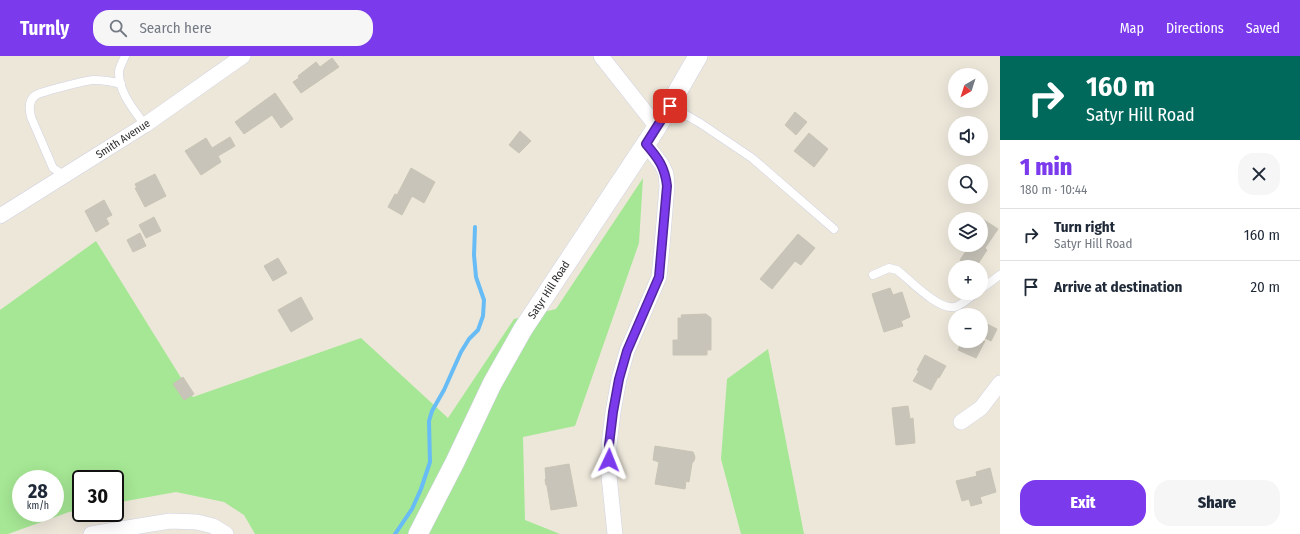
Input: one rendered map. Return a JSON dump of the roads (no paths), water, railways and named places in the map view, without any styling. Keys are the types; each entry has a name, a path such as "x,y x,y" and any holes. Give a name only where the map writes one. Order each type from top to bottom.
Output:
{"street":[{"name":"Smith Avenue","path":"0,216 145,125 243,56"},
{"path":"601,56 657,127"},
{"name":"Satyr Hill Road","path":"418,534 504,361 524,328 657,127 698,56"},
{"path":"614,534 609,476 609,445 613,412 619,379 627,351 659,277 667,186 666,174 662,165 646,144"},
{"path":"961,422 981,408 1000,383"},
{"path":"90,534 170,521 202,523 213,526 226,534"}],"lane":[{"path":"125,56 119,70 121,84 125,96 145,125"},
{"path":"65,176 53,168 31,118 29,110 30,103 36,95 91,80 109,80 121,84"},
{"path":"670,106 700,123 752,158 834,228"},
{"path":"873,275 889,268 897,270 938,303 947,308 956,307 966,300"},
{"path":"988,284 1000,276"}],"waterway":[{"path":"395,534 412,509 421,489 430,462 429,421 432,411 444,390 461,352 469,339 478,330 483,316 484,300 476,277 474,255 475,227"}]}
